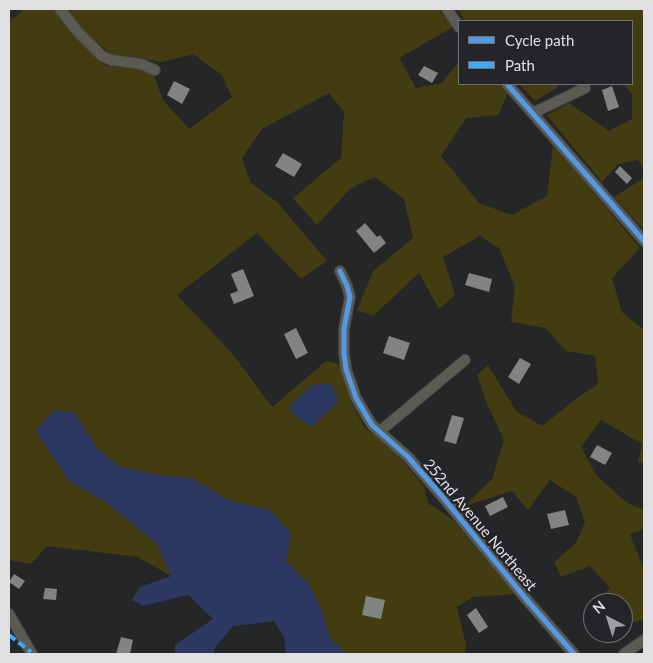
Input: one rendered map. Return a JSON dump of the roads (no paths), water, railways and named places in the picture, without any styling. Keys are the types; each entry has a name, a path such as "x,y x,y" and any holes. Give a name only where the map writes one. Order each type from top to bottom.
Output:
{"street":[{"path":"60,9 78,32 102,56 111,60 141,64 155,70"},
{"path":"447,9 458,25"},
{"path":"509,85 644,241"},
{"path":"533,113 585,88"},
{"name":"252nd Avenue Northeast","path":"340,271 350,297 344,329 346,369 356,398 372,426 414,464 574,654"},
{"path":"379,432 465,360"},
{"path":"9,614 32,654"},
{"path":"624,654 644,640"}],"water":[{"path":"330,383 338,397 338,402 311,427 293,414 289,406 312,385"},
{"path":"55,410 75,413 96,447 119,466 157,475 192,478 227,500 270,510 291,534 286,561 309,584 321,608 330,638 347,654 286,654 284,637 274,621 233,626 214,649 214,654 175,654 175,645 213,619 188,595 143,606 132,600 140,587 171,576 157,544 107,503 69,481 35,430"}]}
